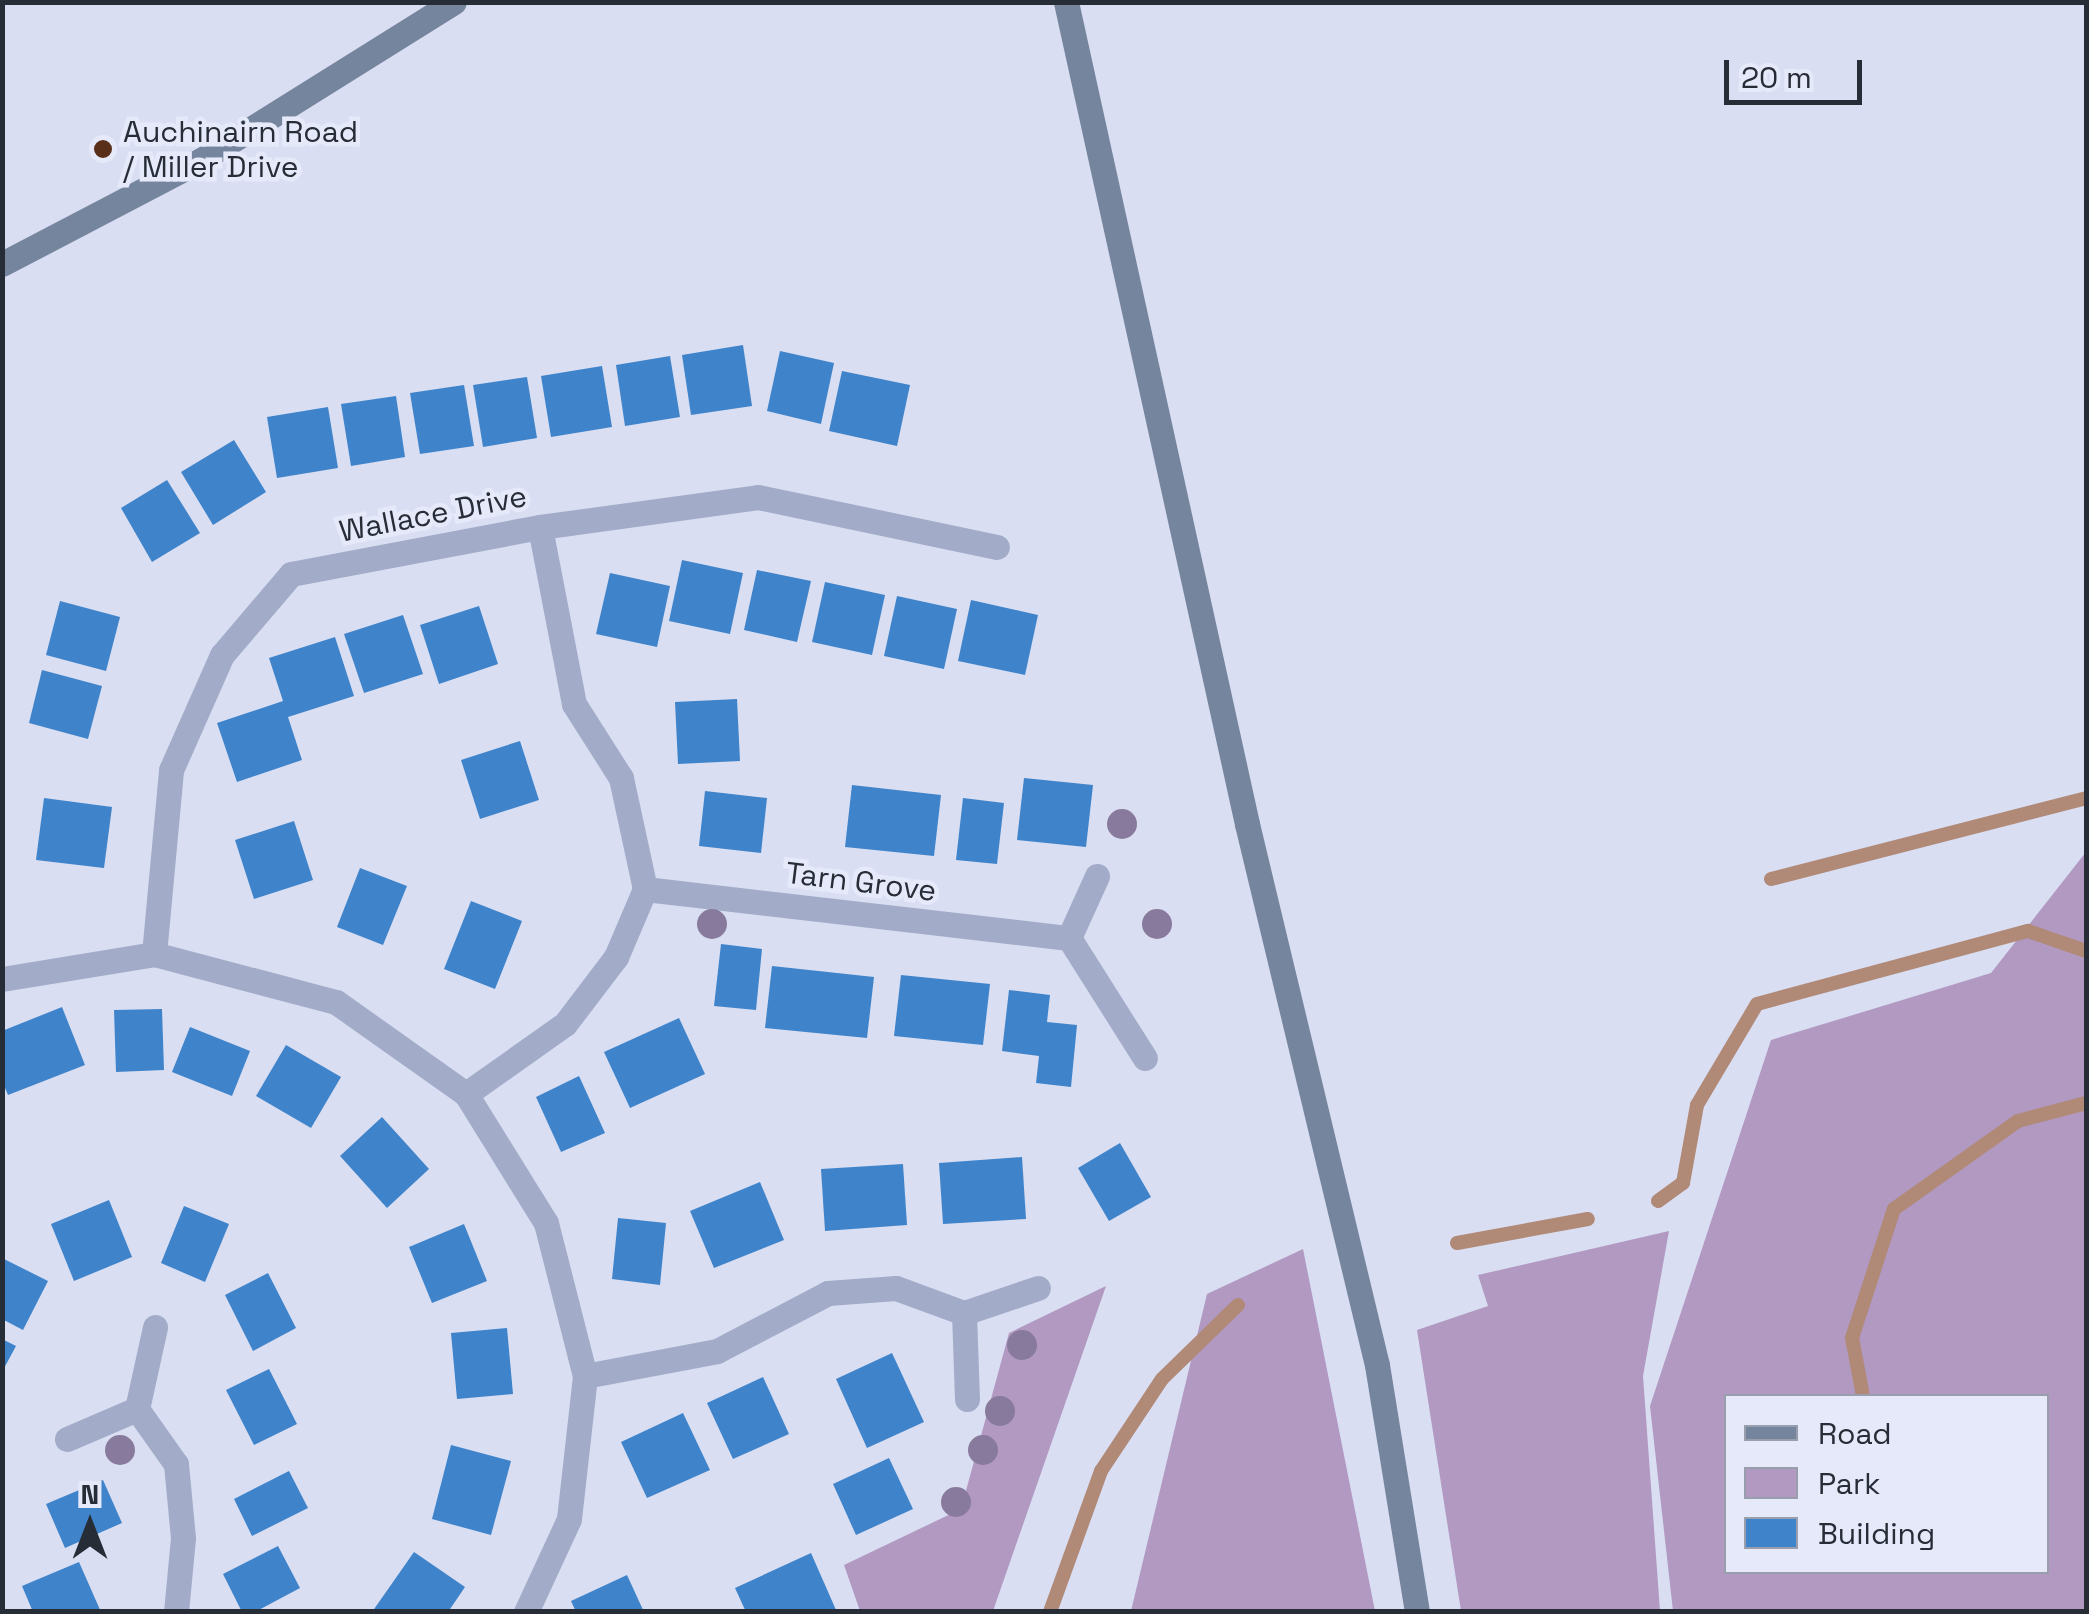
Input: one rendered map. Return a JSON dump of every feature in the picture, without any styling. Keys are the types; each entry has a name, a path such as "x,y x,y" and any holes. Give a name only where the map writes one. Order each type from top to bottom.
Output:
{"main road":[{"path":"2,264 201,160 454,2"},
{"path":"1066,2 1247,824 1378,1365 1417,1612"}],"street":[{"name":"Wallace Drive","path":"154,954 171,770 222,654 291,574 540,527 758,497 997,547"},
{"path":"466,1094 565,1024 616,958 645,889 621,778 574,704 540,527"},
{"path":"1097,876 1069,938 1144,1058"},
{"name":"Tarn Grove","path":"645,889 1069,938"},
{"path":"2,979 154,954 336,1002 466,1094 546,1223 585,1376 569,1519 526,1612"},
{"path":"585,1376 718,1351 828,1293 896,1288 964,1313 1038,1288"},
{"path":"964,1313 967,1400"},
{"path":"155,1327 137,1410 176,1464 183,1538 176,1612"},
{"path":"67,1439 137,1410"}],"green space":[{"path":"2086,852 2086,1611 1673,1611 1650,1406 1771,1040 1991,973"},
{"path":"1669,1231 1643,1376 1660,1611 1461,1611 1417,1330 1488,1306 1478,1275"},
{"path":"1303,1249 1375,1611 1131,1611 1207,1294"},
{"path":"1106,1286 993,1611 860,1611 844,1565 961,1509 1009,1333"}],"building":[{"path":"743,345 752,406 691,415 682,355"},
{"path":"780,351 834,363 821,424 767,411"},
{"path":"670,356 680,417 625,426 616,365"},
{"path":"602,366 612,427 551,437 541,376"},
{"path":"842,371 910,385 897,446 829,431"},
{"path":"527,377 537,438 483,447 473,385"},
{"path":"464,385 474,446 420,454 410,393"},
{"path":"396,396 405,457 351,466 341,404"},
{"path":"328,407 338,468 277,478 267,417"},
{"path":"234,440 266,492 213,525 181,472"},
{"path":"167,480 200,533 152,562 121,508"},
{"path":"682,560 743,573 730,634 669,621"},
{"path":"757,570 811,581 797,642 744,630"},
{"path":"610,573 670,586 657,647 596,634"},
{"path":"825,582 885,595 872,655 812,642"},
{"path":"897,596 957,609 944,669 884,656"},
{"path":"971,600 1038,615 1025,675 958,661"},
{"path":"60,601 120,617 106,671 46,655"},
{"path":"479,606 498,664 439,684 420,625"},
{"path":"403,615 423,674 364,693 344,634"},
{"path":"335,637 354,696 288,717 302,760 237,782 217,723 283,701 269,658"},
{"path":"42,670 102,686 88,739 29,723"},
{"path":"737,699 740,761 678,764 675,702"},
{"path":"520,741 539,800 480,819 461,760"},
{"path":"1024,778 1093,785 1086,847 1017,840"},
{"path":"852,785 941,795 934,856 845,847"},
{"path":"705,791 767,798 761,853 699,846"},
{"path":"44,798 112,807 104,868 36,860"},
{"path":"963,798 1004,803 997,864 956,860"},
{"path":"294,821 313,880 254,899 235,840"},
{"path":"360,868 407,886 383,945 337,927"},
{"path":"471,901 522,921 495,989 444,969"},
{"path":"721,944 762,949 756,1010 714,1006"},
{"path":"772,966 874,977 867,1038 765,1028"},
{"path":"901,975 990,984 983,1045 894,1036"},
{"path":"1009,990 1050,995 1047,1022 1077,1025 1071,1087 1036,1083 1039,1056 1002,1051"},
{"path":"62,1007 85,1065 8,1095 2,1081 2,1031"},
{"path":"162,1009 164,1070 116,1072 114,1010"},
{"path":"679,1018 705,1074 630,1108 604,1052"},
{"path":"190,1027 250,1051 232,1096 172,1072"},
{"path":"286,1045 341,1077 311,1128 256,1096"},
{"path":"579,1076 605,1133 561,1152 536,1097"},
{"path":"382,1117 429,1169 387,1208 340,1156"},
{"path":"1120,1143 1151,1197 1109,1221 1078,1168"},
{"path":"1022,1157 1026,1219 943,1224 939,1163"},
{"path":"903,1164 907,1225 825,1231 821,1169"},
{"path":"760,1182 784,1240 714,1268 690,1211"},
{"path":"109,1200 132,1257 74,1281 51,1224"},
{"path":"184,1206 229,1224 205,1282 161,1263"},
{"path":"618,1218 666,1223 660,1285 612,1279"},
{"path":"464,1224 487,1281 432,1303 409,1247"},
{"path":"2,1258 48,1281 23,1330 2,1319"},
{"path":"268,1273 296,1328 253,1351 225,1295"},
{"path":"507,1328 513,1394 457,1399 451,1333"},
{"path":"2,1339 16,1346 2,1372"},
{"path":"892,1353 924,1422 867,1448 836,1379"},
{"path":"269,1369 297,1424 254,1445 226,1390"},
{"path":"763,1377 789,1434 733,1459 707,1403"},
{"path":"683,1413 710,1470 647,1498 621,1442"},
{"path":"451,1445 511,1461 491,1535 432,1519"},
{"path":"889,1458 913,1509 856,1535 833,1484"},
{"path":"289,1471 308,1508 252,1536 234,1499"},
{"path":"103,1480 122,1523 65,1548 46,1504"},
{"path":"278,1546 300,1588 255,1612 242,1612 223,1574"},
{"path":"414,1552 465,1587 448,1612 372,1612"},
{"path":"811,1553 836,1610 746,1612 735,1588"},
{"path":"79,1562 101,1612 33,1612 22,1586"},
{"path":"627,1575 644,1612 576,1612 571,1601"}],"waterway":[{"path":"1771,879 2086,798"},
{"path":"1658,1201 1683,1183 1697,1105 1757,1004 2028,931 2086,951"},
{"path":"1863,1394 1852,1338 1894,1209 2018,1121 2086,1103"},
{"path":"1457,1243 1588,1219"},
{"path":"1050,1612 1101,1471 1162,1379 1238,1305"}],"place":[{"name":"Auchinairn Road / Miller Drive","path":"103,149"}]}
